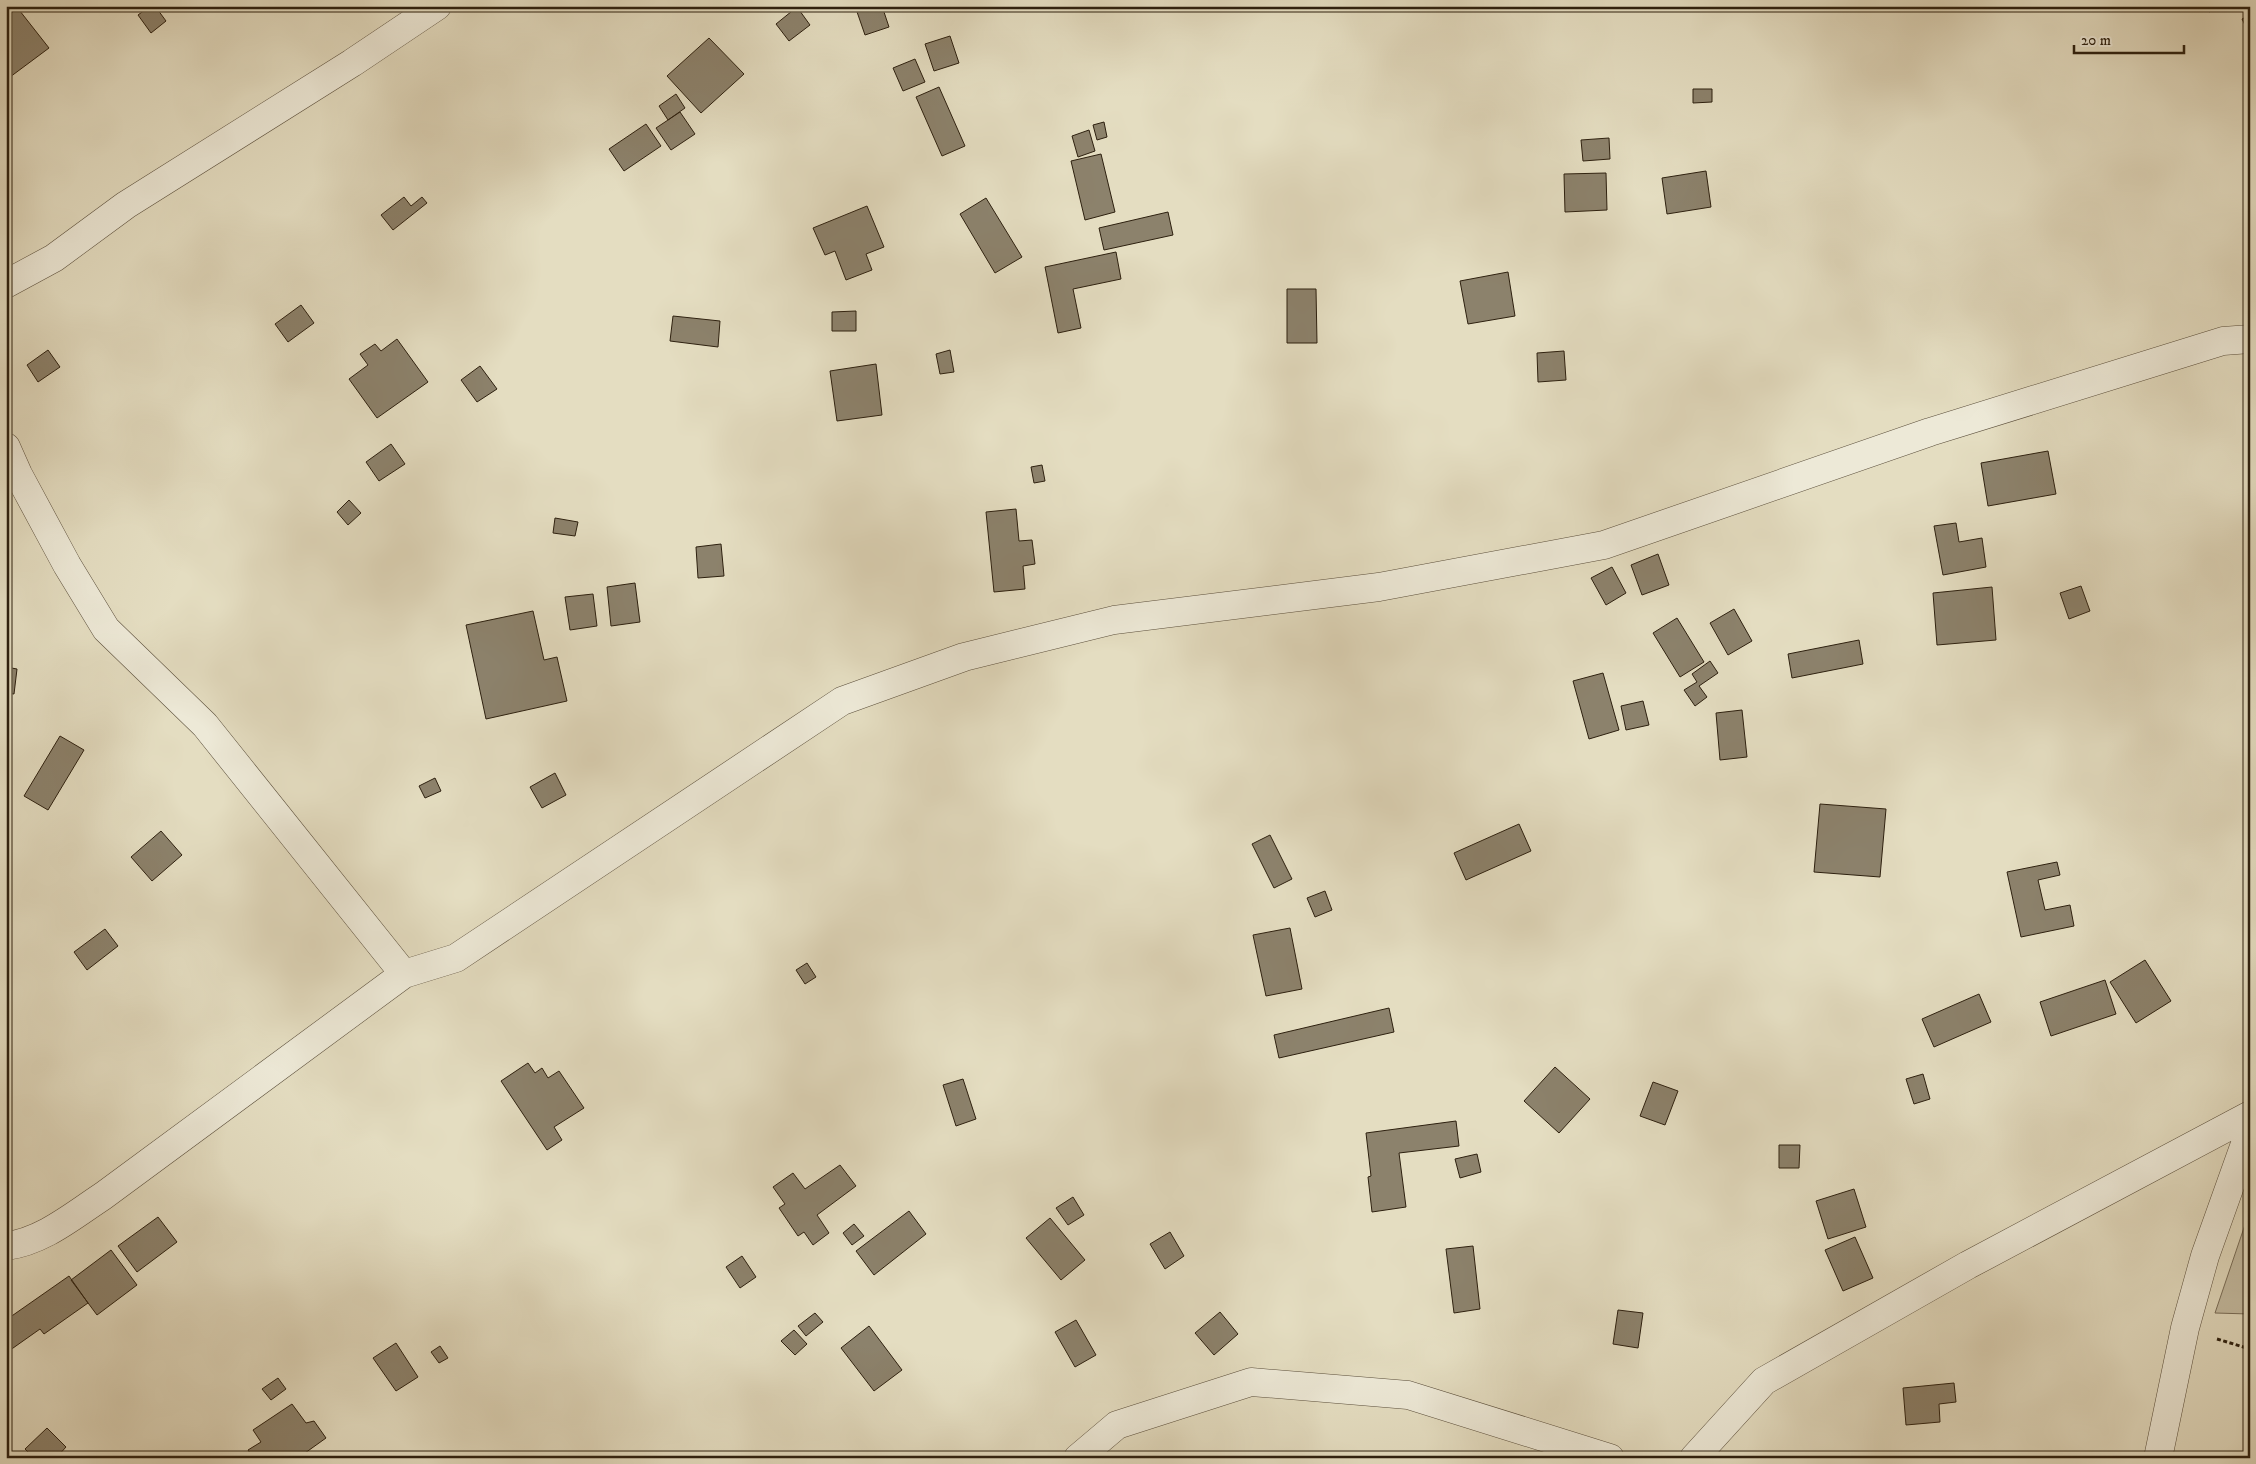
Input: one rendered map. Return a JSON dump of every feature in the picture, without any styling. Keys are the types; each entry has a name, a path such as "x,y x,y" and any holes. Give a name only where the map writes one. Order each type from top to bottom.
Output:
{"street":[{"path":"6,284 54,258 126,205 352,63 437,6"},
{"path":"6,1246 16,1245 55,1228 103,1196 404,974 456,958 842,701 964,657 1114,620 1379,587 1604,545 1930,432 2223,341 2250,340"},
{"path":"6,447 18,474 67,565 106,628 205,725 404,974"},
{"path":"1694,1458 1764,1381 1968,1265 2250,1115"},
{"path":"2158,1458 2190,1310 2206,1256 2250,1130"},
{"path":"1078,1458 1117,1425 1252,1382 1408,1395 1610,1458"}],"shaded area":[{"path":"2250,1210 2250,1314 2215,1313"}],"building":[{"path":"6,6 16,6 49,48 6,80"},
{"path":"150,6 155,6 166,21 151,33 138,15"},
{"path":"855,6 882,6 889,27 865,35"},
{"path":"2207,6 2222,6 2209,12"},
{"path":"797,7 810,25 789,41 776,24"},
{"path":"2250,15 2250,35 2242,19"},
{"path":"950,36 959,63 934,71 925,44"},
{"path":"709,38 744,74 701,113 667,76"},
{"path":"915,59 925,82 903,91 893,68"},
{"path":"939,87 965,146 942,156 916,97"},
{"path":"1693,89 1712,89 1712,102 1693,103"},
{"path":"676,94 685,108 668,120 659,106"},
{"path":"680,112 695,134 671,150 656,128"},
{"path":"1104,122 1107,137 1097,140 1093,125"},
{"path":"646,124 661,146 624,171 609,149"},
{"path":"1089,130 1095,151 1078,157 1072,136"},
{"path":"1609,138 1610,159 1583,161 1581,140"},
{"path":"1101,154 1115,212 1085,220 1071,161"},
{"path":"1706,171 1711,207 1667,214 1662,178"},
{"path":"1606,173 1607,210 1565,212 1564,174"},
{"path":"404,197 411,206 422,197 427,203 393,230 381,215"},
{"path":"986,198 1022,257 995,273 960,214"},
{"path":"867,206 884,247 866,254 872,270 846,280 835,251 825,255 813,228"},
{"path":"1168,212 1173,235 1104,250 1099,228"},
{"path":"1116,252 1121,279 1073,289 1081,328 1058,333 1045,267"},
{"path":"1508,272 1515,316 1468,324 1460,281"},
{"path":"1287,289 1316,289 1317,343 1287,343"},
{"path":"301,305 314,323 288,342 275,324"},
{"path":"856,311 856,331 832,331 832,312"},
{"path":"673,316 720,321 718,347 670,341"},
{"path":"397,339 428,382 377,418 349,379 368,365 360,354 375,344 381,351"},
{"path":"48,350 60,367 38,382 27,365"},
{"path":"950,350 954,372 940,374 936,354"},
{"path":"1564,351 1566,380 1538,382 1537,353"},
{"path":"876,364 882,415 837,421 830,371"},
{"path":"480,366 497,389 477,402 461,380"},
{"path":"391,444 405,464 379,481 366,462"},
{"path":"2048,451 2056,494 1988,506 1981,463"},
{"path":"1042,465 1045,481 1034,483 1031,467"},
{"path":"349,500 361,513 348,525 337,512"},
{"path":"1016,509 1019,541 1032,540 1035,564 1023,566 1025,589 994,592 986,512"},
{"path":"555,518 578,522 575,536 553,533"},
{"path":"1956,523 1959,542 1982,538 1986,567 1943,575 1934,526"},
{"path":"721,544 724,576 698,578 696,547"},
{"path":"1658,554 1669,585 1642,595 1631,565"},
{"path":"1612,567 1626,593 1606,605 1591,578"},
{"path":"635,583 640,622 611,626 607,587"},
{"path":"2081,586 2090,611 2069,619 2060,593"},
{"path":"1992,587 1996,640 1937,645 1933,593"},
{"path":"593,594 597,626 570,630 565,597"},
{"path":"1734,609 1752,641 1728,655 1710,623"},
{"path":"533,611 544,660 557,657 567,701 486,719 466,625"},
{"path":"1677,618 1704,662 1680,677 1653,633"},
{"path":"1859,640 1863,664 1792,678 1788,654"},
{"path":"1710,661 1718,673 1699,686 1707,697 1695,706 1684,690 1697,682 1692,674"},
{"path":"6,667 17,669 14,694 6,693"},
{"path":"1603,673 1619,730 1589,739 1573,681"},
{"path":"1643,701 1649,725 1626,730 1621,706"},
{"path":"1742,710 1747,757 1720,760 1716,713"},
{"path":"60,736 84,750 48,810 24,796"},
{"path":"555,773 566,795 542,808 530,787"},
{"path":"435,778 441,791 425,798 419,786"},
{"path":"1820,804 1886,809 1880,877 1814,872"},
{"path":"1519,824 1531,851 1466,880 1454,853"},
{"path":"161,831 182,855 152,881 131,857"},
{"path":"1270,835 1292,879 1274,888 1252,844"},
{"path":"2057,862 2060,875 2038,880 2045,910 2070,905 2074,926 2021,937 2007,872"},
{"path":"1325,891 1332,910 1315,917 1307,898"},
{"path":"1290,928 1302,989 1266,996 1253,935"},
{"path":"105,929 118,946 87,970 74,952"},
{"path":"2145,960 2171,1001 2136,1023 2110,982"},
{"path":"807,963 816,977 805,984 796,970"},
{"path":"2105,980 2116,1014 2051,1036 2040,1002"},
{"path":"1979,994 1991,1022 1934,1047 1922,1019"},
{"path":"1389,1008 1394,1032 1279,1058 1274,1035"},
{"path":"528,1063 535,1073 542,1068 548,1078 559,1071 584,1108 554,1127 562,1140 547,1150 501,1081"},
{"path":"1555,1067 1590,1099 1559,1133 1524,1101"},
{"path":"1923,1074 1930,1099 1914,1104 1906,1079"},
{"path":"963,1079 976,1119 956,1126 943,1085"},
{"path":"1653,1082 1678,1091 1665,1125 1640,1116"},
{"path":"1456,1121 1459,1146 1399,1153 1406,1207 1372,1212 1368,1177 1371,1176 1366,1133"},
{"path":"1779,1145 1800,1145 1799,1168 1779,1168"},
{"path":"1477,1154 1481,1172 1460,1178 1455,1159"},
{"path":"840,1165 856,1186 817,1215 829,1233 813,1245 804,1232 798,1236 779,1208 785,1204 773,1187 793,1173 805,1189"},
{"path":"1854,1189 1866,1227 1828,1239 1816,1201"},
{"path":"1073,1197 1084,1215 1068,1225 1056,1208"},
{"path":"909,1211 926,1234 874,1275 856,1251"},
{"path":"158,1217 177,1242 137,1272 118,1246"},
{"path":"1050,1218 1085,1260 1061,1280 1026,1238"},
{"path":"854,1224 864,1236 852,1245 843,1233"},
{"path":"1170,1232 1184,1256 1165,1269 1150,1244"},
{"path":"1855,1237 1873,1278 1843,1291 1825,1250"},
{"path":"1473,1246 1480,1309 1454,1313 1446,1249"},
{"path":"111,1250 137,1285 97,1315 71,1280"},
{"path":"742,1256 756,1277 740,1288 726,1267"},
{"path":"69,1276 88,1303 44,1334 40,1329 6,1353 6,1320"},
{"path":"1618,1310 1643,1313 1638,1348 1613,1344"},
{"path":"1220,1312 1238,1334 1214,1355 1195,1333"},
{"path":"815,1313 823,1322 806,1336 798,1326"},
{"path":"1076,1320 1096,1355 1075,1367 1055,1332"},
{"path":"869,1326 902,1370 874,1391 841,1348"},
{"path":"794,1330 807,1344 795,1355 781,1341"},
{"path":"396,1343 418,1377 396,1391 373,1358"},
{"path":"440,1346 448,1358 439,1363 431,1352"},
{"path":"278,1378 286,1389 271,1400 262,1389"},
{"path":"1954,1383 1956,1402 1939,1404 1940,1422 1906,1425 1903,1388"},
{"path":"292,1404 306,1423 314,1421 326,1438 298,1458 253,1458 248,1450 261,1442 253,1430"},
{"path":"47,1428 66,1447 56,1458 34,1458 25,1449"}]}
